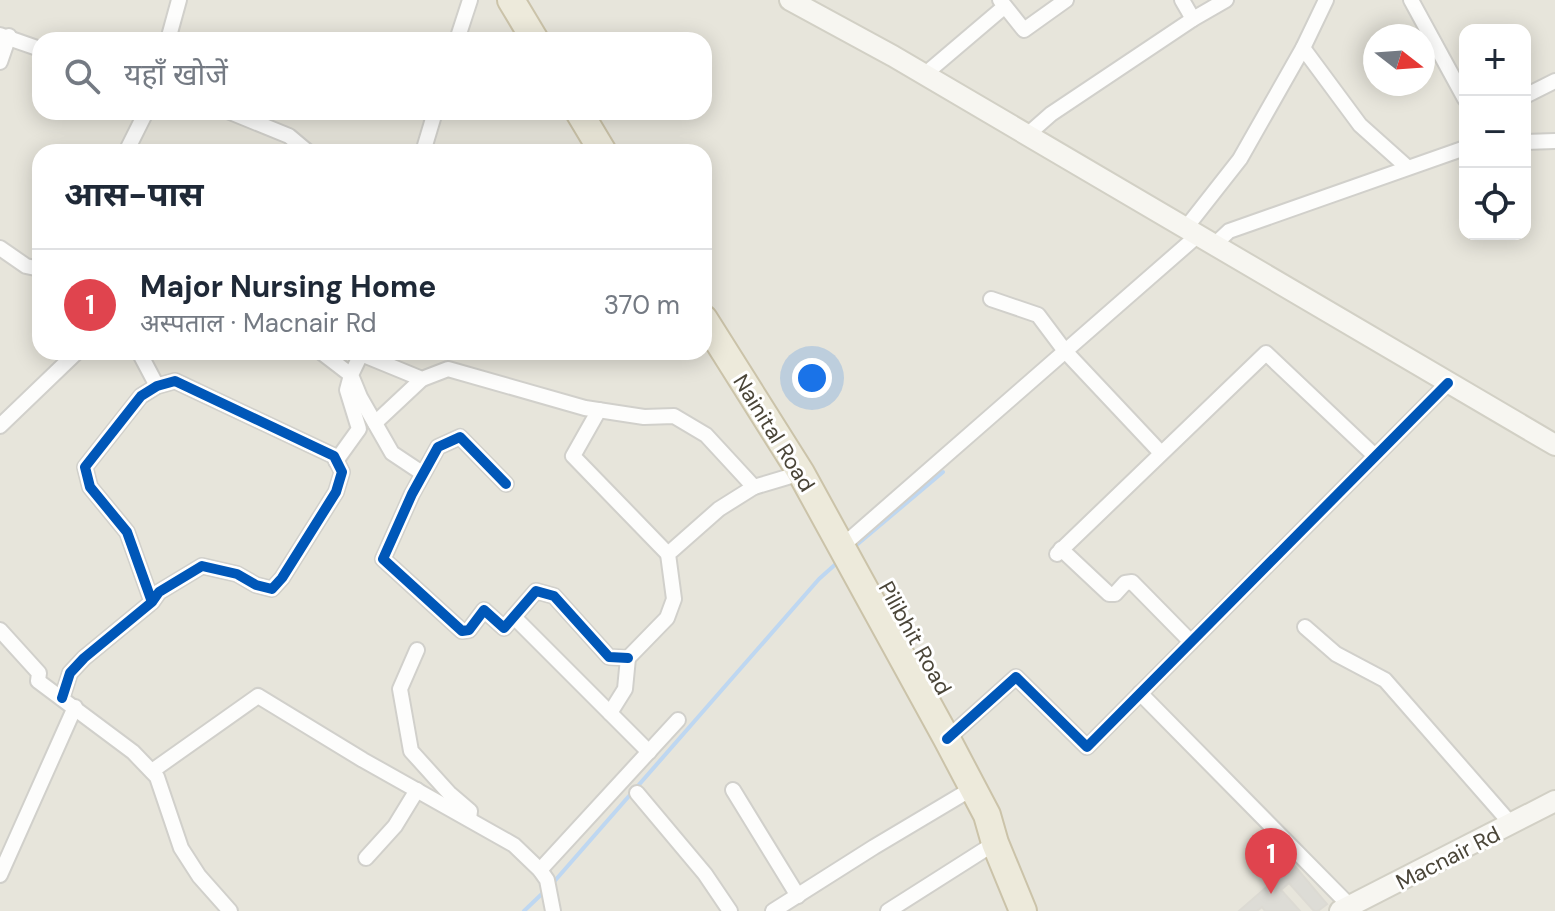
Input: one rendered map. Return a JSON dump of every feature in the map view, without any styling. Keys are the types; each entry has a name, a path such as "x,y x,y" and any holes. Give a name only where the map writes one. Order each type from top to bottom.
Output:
{"highway":[{"path":"511,0 530,32"},
{"path":"584,120 598,144"},
{"name":"Nainital Road","path":"712,332 801,473 844,552"},
{"name":"Pilibhit Road","path":"844,552 987,815 1023,911"}],"main road":[{"path":"790,0 924,75 1555,445"},
{"name":"Macnair Rd","path":"1345,909 1555,801"}],"street":[{"path":"170,32 179,0"},
{"path":"460,32 470,0"},
{"path":"924,75 1002,4 1024,30 1066,0"},
{"path":"1182,0 1193,19"},
{"path":"1026,136 1051,114 1226,0"},
{"path":"1411,0 1463,96"},
{"path":"844,552 1065,351 1198,237 1303,48 1321,3"},
{"path":"0,62 5,36 32,46"},
{"path":"1303,48 1360,125 1407,167"},
{"path":"1531,93 1555,81"},
{"path":"130,144 142,120"},
{"path":"250,120 289,136 298,144"},
{"path":"425,144 433,120"},
{"path":"1531,142 1555,141"},
{"path":"1198,237 1229,231 1459,150"},
{"path":"0,248 32,267"},
{"path":"991,299 1038,315 1065,351 1161,453"},
{"path":"1191,642 1132,582 1125,583 1115,594 1109,594 1059,551 1266,353 1375,456"},
{"path":"0,426 69,360"},
{"path":"143,360 157,386"},
{"path":"331,360 351,375 392,453 422,473"},
{"path":"336,461 359,429 347,390 358,360"},
{"path":"378,360 422,379"},
{"path":"375,423 422,379 448,369 599,410 644,417 674,416 706,435 754,487"},
{"path":"62,698 70,673 84,658 152,602 159,592 202,566 237,574 256,585 272,589 336,492 342,472 334,456 175,381 157,386 141,396 85,467 90,487 127,532 152,602"},
{"path":"947,739 1016,677 1087,747 1448,383"},
{"path":"599,410 573,456 668,554 674,599 667,618 628,658 625,689 610,713"},
{"path":"506,484 460,437 438,447 422,473 383,559 462,631 469,630 484,610 504,628 536,591 554,596 609,657 628,658"},
{"path":"668,554 719,509 754,487 801,473"},
{"path":"515,618 649,752"},
{"path":"1305,627 1336,654 1385,680 1512,825"},
{"path":"0,630 39,673 38,681 133,752 157,777 181,848 199,876 230,911"},
{"path":"417,650 400,689 411,751 470,811 469,819"},
{"path":"1140,693 1345,909"},
{"path":"152,771 258,696 363,760 514,845 544,875 552,903"},
{"path":"0,875 75,707"},
{"path":"544,875 678,720"},
{"path":"773,911 973,788"},
{"path":"366,858 395,826 417,790"},
{"path":"733,790 798,896"},
{"path":"637,793 705,874 730,911"},
{"path":"888,911 995,843"}],"shaded area":[{"path":"0,0 1555,0 1555,911 0,911"}],"building":[{"path":"1293,864 1327,904 1314,911 1289,883 1281,890 1300,911 1265,911 1262,907 1257,911 1239,911"}],"waterway":[{"path":"853,548 943,472"},
{"path":"552,884 819,579 838,562"},
{"path":"524,911 546,890"}],"cycle path":[{"path":"62,698 70,673 84,658 152,602 127,532 90,487 85,467 141,396 157,386 175,381 334,456 342,472 336,492 272,589 256,585 237,574 202,566 159,592 152,602"},
{"path":"947,739 1016,677 1087,747 1448,383"},
{"path":"506,484 460,437 438,447 412,494 383,559 462,631 469,630 484,610 504,628 536,591 554,596 609,657 628,658"}],"place":[{"name":"Major Nursing Home","path":"1271,894"}]}
